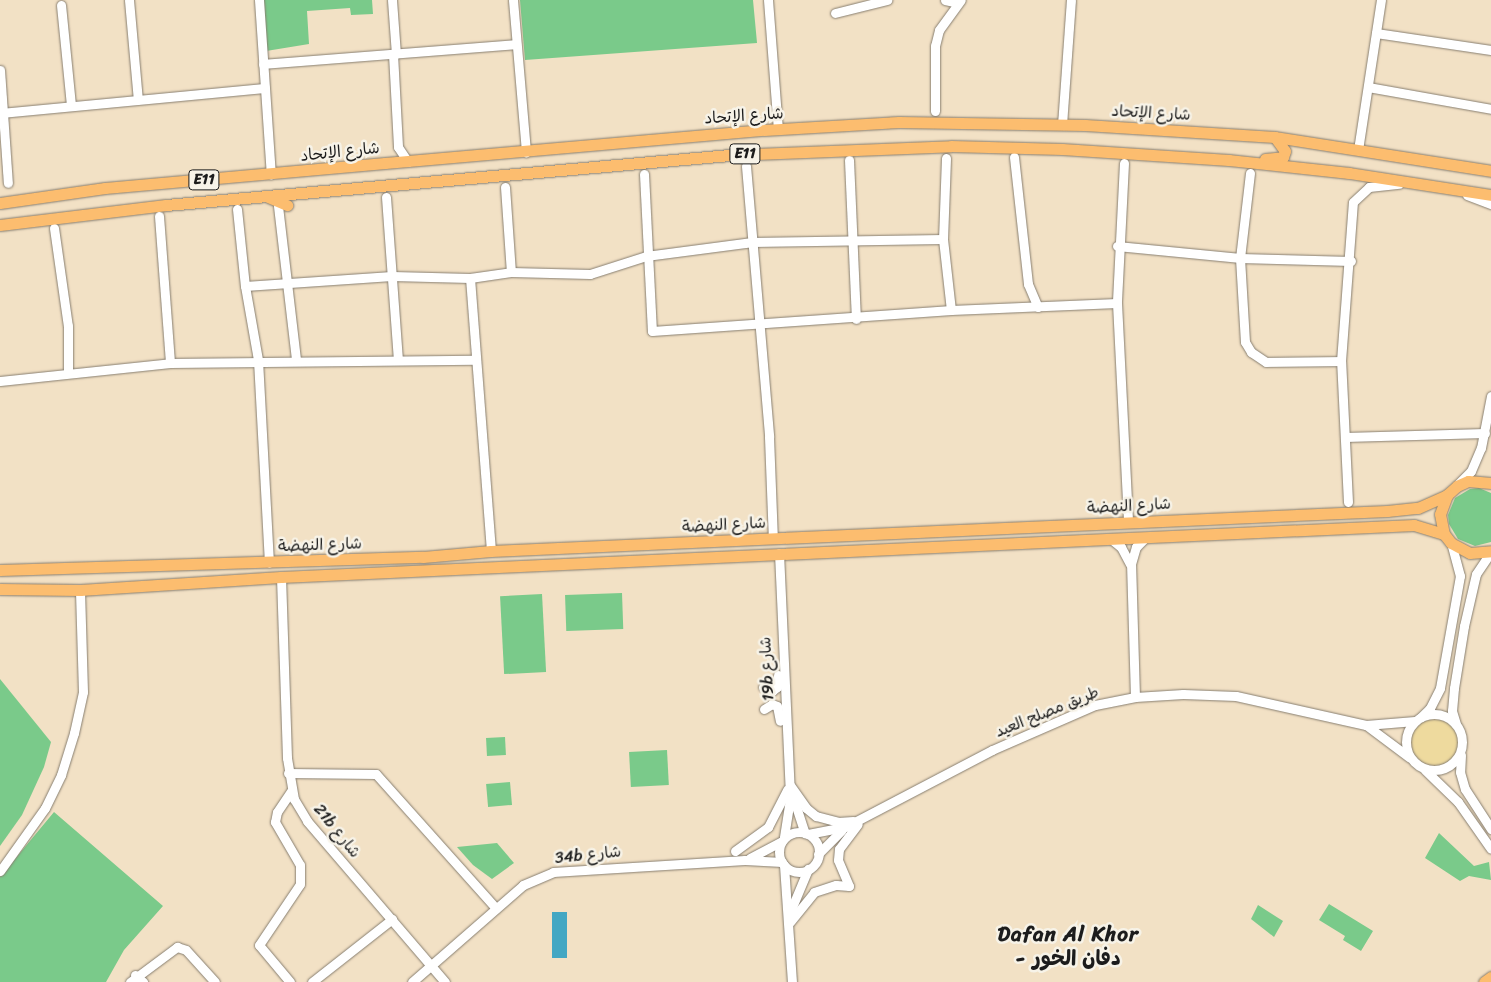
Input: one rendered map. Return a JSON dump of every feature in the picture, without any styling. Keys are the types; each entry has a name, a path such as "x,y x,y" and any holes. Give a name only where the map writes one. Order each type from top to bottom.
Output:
{"main road":[{"name":"شارع الإتحاد","path":"0,202 105,188 778,130 899,122 1062,125 1275,137 1491,171"},
{"path":"1229,160 1283,157 1284,146 1275,137"},
{"name":"E11","path":"0,226 100,211 828,148 951,146 1062,148 1229,160 1415,183 1491,195"},
{"path":"220,200 214,196 212,190 226,179"},
{"path":"267,196 283,205"},
{"path":"1447,538 1440,514 1447,495 1457,486 1468,481 1491,483"},
{"name":"شارع النهضة","path":"0,570 423,557 491,551 1408,510 1447,495"},
{"name":"شارع النهضة","path":"0,589 80,590 281,577 1414,525 1447,538 1470,553 1491,551"},
{"path":"943,547 961,538 961,529"},
{"path":"387,572 384,565 386,561 423,557"},
{"path":"1484,982 1491,977"}],"street":[{"path":"129,0 138,100"},
{"path":"258,0 271,174"},
{"path":"392,0 398,147 408,162"},
{"path":"513,0 526,152"},
{"path":"768,0 778,130"},
{"path":"835,13 887,0"},
{"path":"936,111 935,46 940,30 959,1 945,0"},
{"path":"1062,125 1071,0"},
{"path":"1358,150 1381,0"},
{"path":"61,5 72,105"},
{"path":"1376,33 1491,50"},
{"path":"263,64 516,44"},
{"path":"0,70 1,113 8,183"},
{"path":"1368,87 1491,110"},
{"path":"1,113 265,88"},
{"path":"1014,157 1028,284 1038,307"},
{"path":"946,158 943,239 951,310"},
{"path":"849,160 850,239 856,318"},
{"path":"1124,163 1117,246 1117,303 1128,523"},
{"path":"746,166 760,326 773,539"},
{"path":"1250,173 1240,258 1243,330 1251,352 1272,363 1342,360"},
{"path":"644,174 646,256 652,331 760,326 951,310 1117,303"},
{"path":"1348,502 1342,360 1354,202 1369,187 1415,183"},
{"path":"505,187 510,272"},
{"path":"1450,188 1491,204"},
{"path":"386,197 398,360"},
{"path":"283,205 285,283 296,360"},
{"path":"237,209 245,286 258,360 269,563"},
{"path":"159,216 170,363"},
{"path":"54,228 68,326 68,372"},
{"path":"245,286 392,276 470,278 510,272 590,274 646,256 752,242 943,239"},
{"path":"1117,246 1240,258 1351,261"},
{"path":"470,278 491,551"},
{"path":"0,381 68,372 170,363 258,360 475,360"},
{"path":"1457,486 1476,463 1485,433 1491,396"},
{"path":"1345,437 1485,433"},
{"path":"1135,697 1131,564 1136,547 1145,538"},
{"path":"1447,538 1460,566 1440,688 1430,708 1418,719 1405,743 1410,758 1458,802 1491,849"},
{"path":"1111,539 1121,548 1131,564"},
{"path":"1491,551 1476,574 1464,626 1452,711 1463,741 1460,766 1463,783 1491,829"},
{"name":"19b شارع","path":"779,554 779,596 790,813 783,839"},
{"name":"21b شارع","path":"281,577 288,772 292,790 307,821 445,982"},
{"path":"0,871 44,808 61,775 74,733 83,692 80,590"},
{"path":"763,687 772,691 777,687 774,605 779,596"},
{"name":"طريق مصلح العيد","path":"806,834 845,828 1003,745 1096,705 1135,697 1183,694 1236,696 1366,725 1418,719"},
{"path":"764,709 772,704 779,711 782,749 787,762"},
{"path":"1418,719 1443,716 1456,724"},
{"name":"طريق مصلح العيد","path":"1366,725 1410,758"},
{"path":"1425,770 1443,770 1458,759 1462,751"},
{"path":"288,772 376,774 496,908"},
{"path":"789,783 806,808 816,816 838,822 864,819"},
{"path":"735,851 768,827 781,806 789,783"},
{"name":"19b شارع","path":"789,783 806,834"},
{"path":"290,982 258,945 300,884 300,865 275,822 277,812 292,790"},
{"path":"790,923 805,900 814,892 836,885 849,886 838,860 839,849 845,837 864,819"},
{"name":"طريق مصلح العيد","path":"818,854 845,828"},
{"path":"790,912 808,869 815,863 818,854 816,842 806,834 793,832 783,839 779,849 790,912 792,982"},
{"name":"34b شارع","path":"745,860 783,839"},
{"name":"34b شارع","path":"412,982 523,885 553,872 745,860 783,864"},
{"path":"783,864 792,870 808,869"},
{"path":"312,982 392,920"},
{"path":"132,979 177,947 186,950 215,982"},
{"path":"132,979 143,982"}],"green space":[{"path":"259,0 372,0 373,14 351,15 350,8 307,11 309,44 260,52"},
{"path":"520,0 753,0 757,43 525,60"},
{"path":"1479,488 1491,493 1491,542 1475,546 1458,539 1449,524 1448,515 1455,498 1470,489"},
{"path":"622,593 623,629 566,631 565,595"},
{"path":"542,594 546,672 504,674 500,596"},
{"path":"0,679 51,742 44,767 22,815 0,846"},
{"path":"505,737 506,755 487,756 486,738"},
{"path":"667,750 669,785 631,787 629,752"},
{"path":"510,782 512,805 488,807 486,784"},
{"path":"54,812 163,906 124,950 106,982 0,982 0,877"},
{"path":"1439,833 1474,866 1489,862 1491,880 1469,876 1460,881 1425,858"},
{"path":"497,843 514,863 492,879 473,865 457,847"},
{"path":"1329,904 1373,931 1361,951 1343,940 1345,936 1319,920"},
{"path":"1258,905 1283,921 1274,937 1251,919"}],"sand":[{"path":"1434,719 1443,721 1451,726 1456,734 1458,743 1456,752 1451,760 1443,765 1434,767 1425,765 1417,760 1412,752 1410,743 1412,734 1417,726 1425,721"}],"water":[{"path":"552,912 567,912 567,958 552,958"}],"district":[{"name":"Dafan Al Khor - دفان الخور","path":"1068,946"}]}
